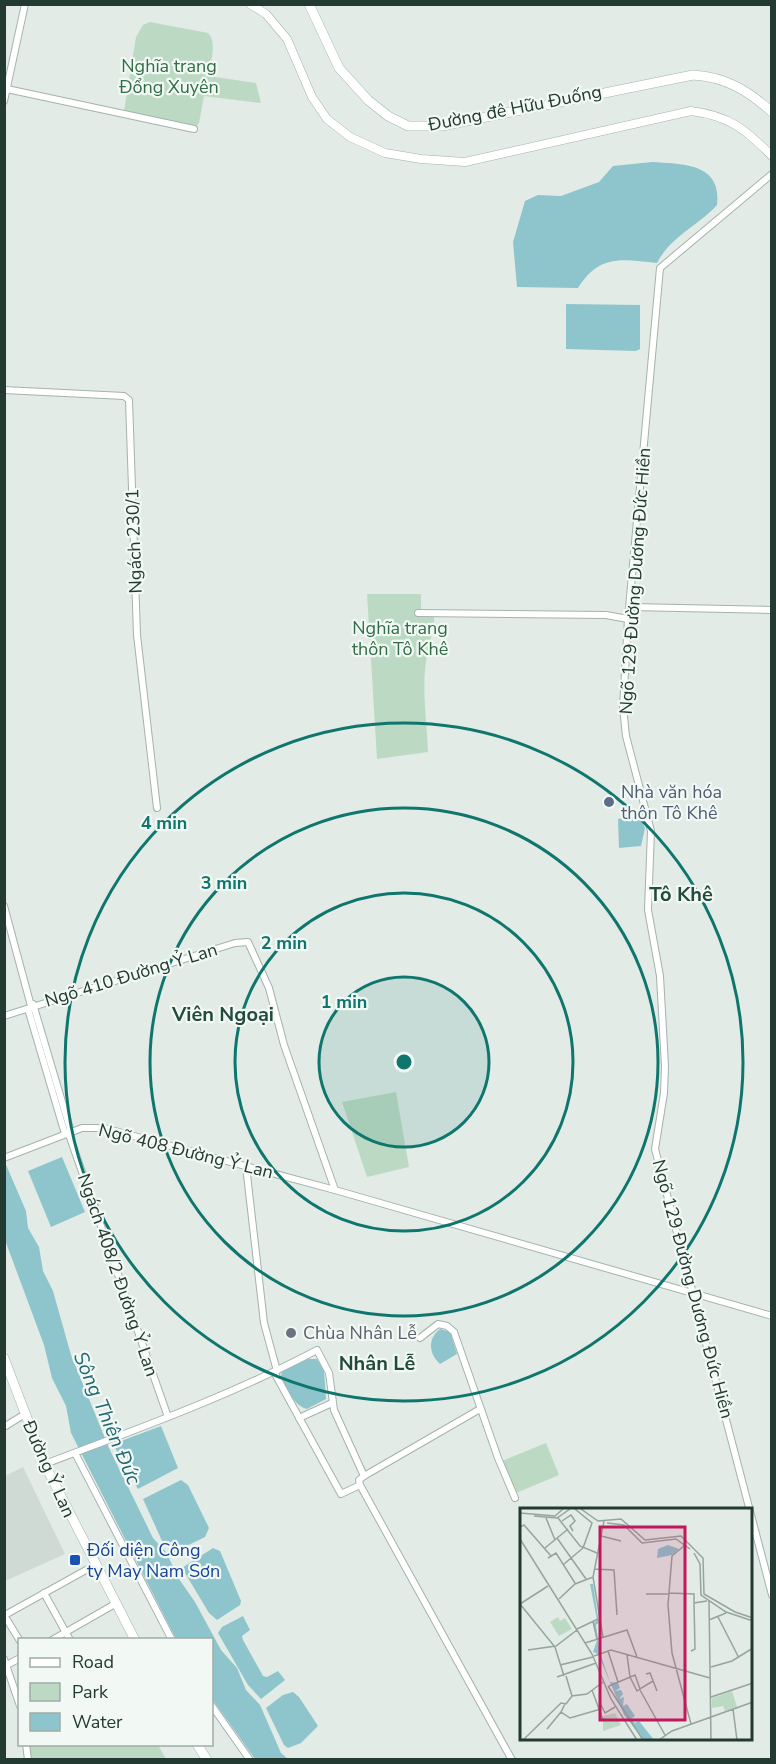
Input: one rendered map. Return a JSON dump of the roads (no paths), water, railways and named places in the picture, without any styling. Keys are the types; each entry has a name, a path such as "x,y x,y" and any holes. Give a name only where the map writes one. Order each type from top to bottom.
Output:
{"main road":[{"name":"Đường đê Hữu Đuống","path":"309,4 339,68 350,83 388,116 408,126 442,126 693,75 721,78 735,84 771,112"},
{"name":"Đường Ỷ Lan","path":"4,1358 45,1464 134,1638"},
{"path":"198,1746 207,1760"}],"street":[{"path":"4,101 25,4"},
{"path":"250,4 266,14 287,39 312,97 327,119 350,137 385,153 421,159 465,162 665,115 692,111 718,115 746,132 771,156"},
{"path":"7,88 194,129"},
{"name":"Ngõ 129 Đường Dương Đức Hiền","path":"749,1508 695,1294 655,1149 665,1090 664,1030 658,965 648,910 650,826 624,722 628,619 631,607 660,268 771,174"},
{"name":"Ngách 230/1","path":"4,390 124,396 129,400 137,635 158,808"},
{"path":"631,607 771,610"},
{"path":"418,613 606,615 628,619"},
{"name":"Ngách 408/2 Đường Ỷ Lan","path":"4,906 68,1133 168,1418"},
{"name":"Ngõ 410 Đường Ỷ Lan","path":"4,1016 239,942 248,942 268,988 284,1045 335,1190"},
{"name":"Ngõ 408 Đường Ỷ Lan","path":"4,1158 88,1127 104,1128 335,1190 771,1316"},
{"path":"246,1166 264,1323 276,1372 341,1494 360,1485"},
{"path":"420,1338 435,1325 445,1325 452,1329 515,1498"},
{"path":"45,1464 168,1418 276,1372 317,1350 329,1373 332,1403 364,1476"},
{"path":"299,1418 332,1403"},
{"path":"480,1409 358,1480 512,1760"},
{"path":"4,1427 25,1414"},
{"path":"75,1453 171,1638"},
{"name":"Ngõ 129 Đường Dương Đức Hiền","path":"752,1520 771,1595"},
{"path":"18,1638 5,1615 95,1565"},
{"path":"44,1593 69,1638"},
{"path":"56,1638 116,1604"},
{"path":"6,1663 18,1700"},
{"path":"213,1707 250,1760"}],"water":[{"path":"652,162 688,165 707,173 717,191 717,205 677,238 657,263 633,260 612,261 594,269 578,288 517,287 513,242 525,201 538,195 561,196 599,182 613,166"},
{"path":"566,304 640,305 640,349 636,351 566,349"},
{"path":"640,816 645,828 641,846 619,848 618,819"},
{"path":"62,1157 85,1212 51,1227 28,1171"},
{"path":"4,1160 26,1211 28,1228 39,1247 43,1271 53,1291 71,1355 109,1448 153,1538 166,1552 179,1579 195,1602 221,1650 237,1668 246,1690 260,1705 281,1753 288,1759 255,1759 213,1700 213,1638 175,1638 71,1433 66,1406 52,1378 44,1345 5,1240"},
{"path":"440,1329 450,1332 457,1354 440,1364 434,1356 431,1342"},
{"path":"308,1359 317,1359 324,1370 326,1399 307,1409 294,1400 281,1376 282,1371"},
{"path":"161,1426 178,1468 138,1489 113,1444"},
{"path":"181,1480 188,1485 209,1528 205,1537 174,1552 163,1543 143,1499"},
{"path":"213,1548 220,1551 241,1601 240,1605 217,1620 209,1613 182,1568"},
{"path":"243,1616 250,1630 242,1636 243,1640 263,1676 267,1677 278,1671 285,1680 261,1699 248,1685 218,1633 222,1627"},
{"path":"293,1692 299,1697 318,1726 301,1743 288,1748 284,1745 266,1708 283,1695"}],"place":[{"name":"Nhà văn hóa thôn Tô Khê","path":"609,802"},
{"name":"Chùa Nhân Lễ","path":"291,1333"},
{"name":"Đối diện Công ty May Nam Sơn","path":"75,1560"}],"district":[{"name":"Tô Khê","path":"681,894"},
{"name":"Viên Ngoại","path":"223,1014"},
{"name":"Nhân Lễ","path":"377,1363"}],"park label":[{"name":"Nghĩa trang Đổng Xuyên","path":"169,76"},
{"name":"Nghĩa trang thôn Tô Khê","path":"400,638"}],"water label":[{"name":"Sông Thiên Đức","path":"107,1418"}]}
